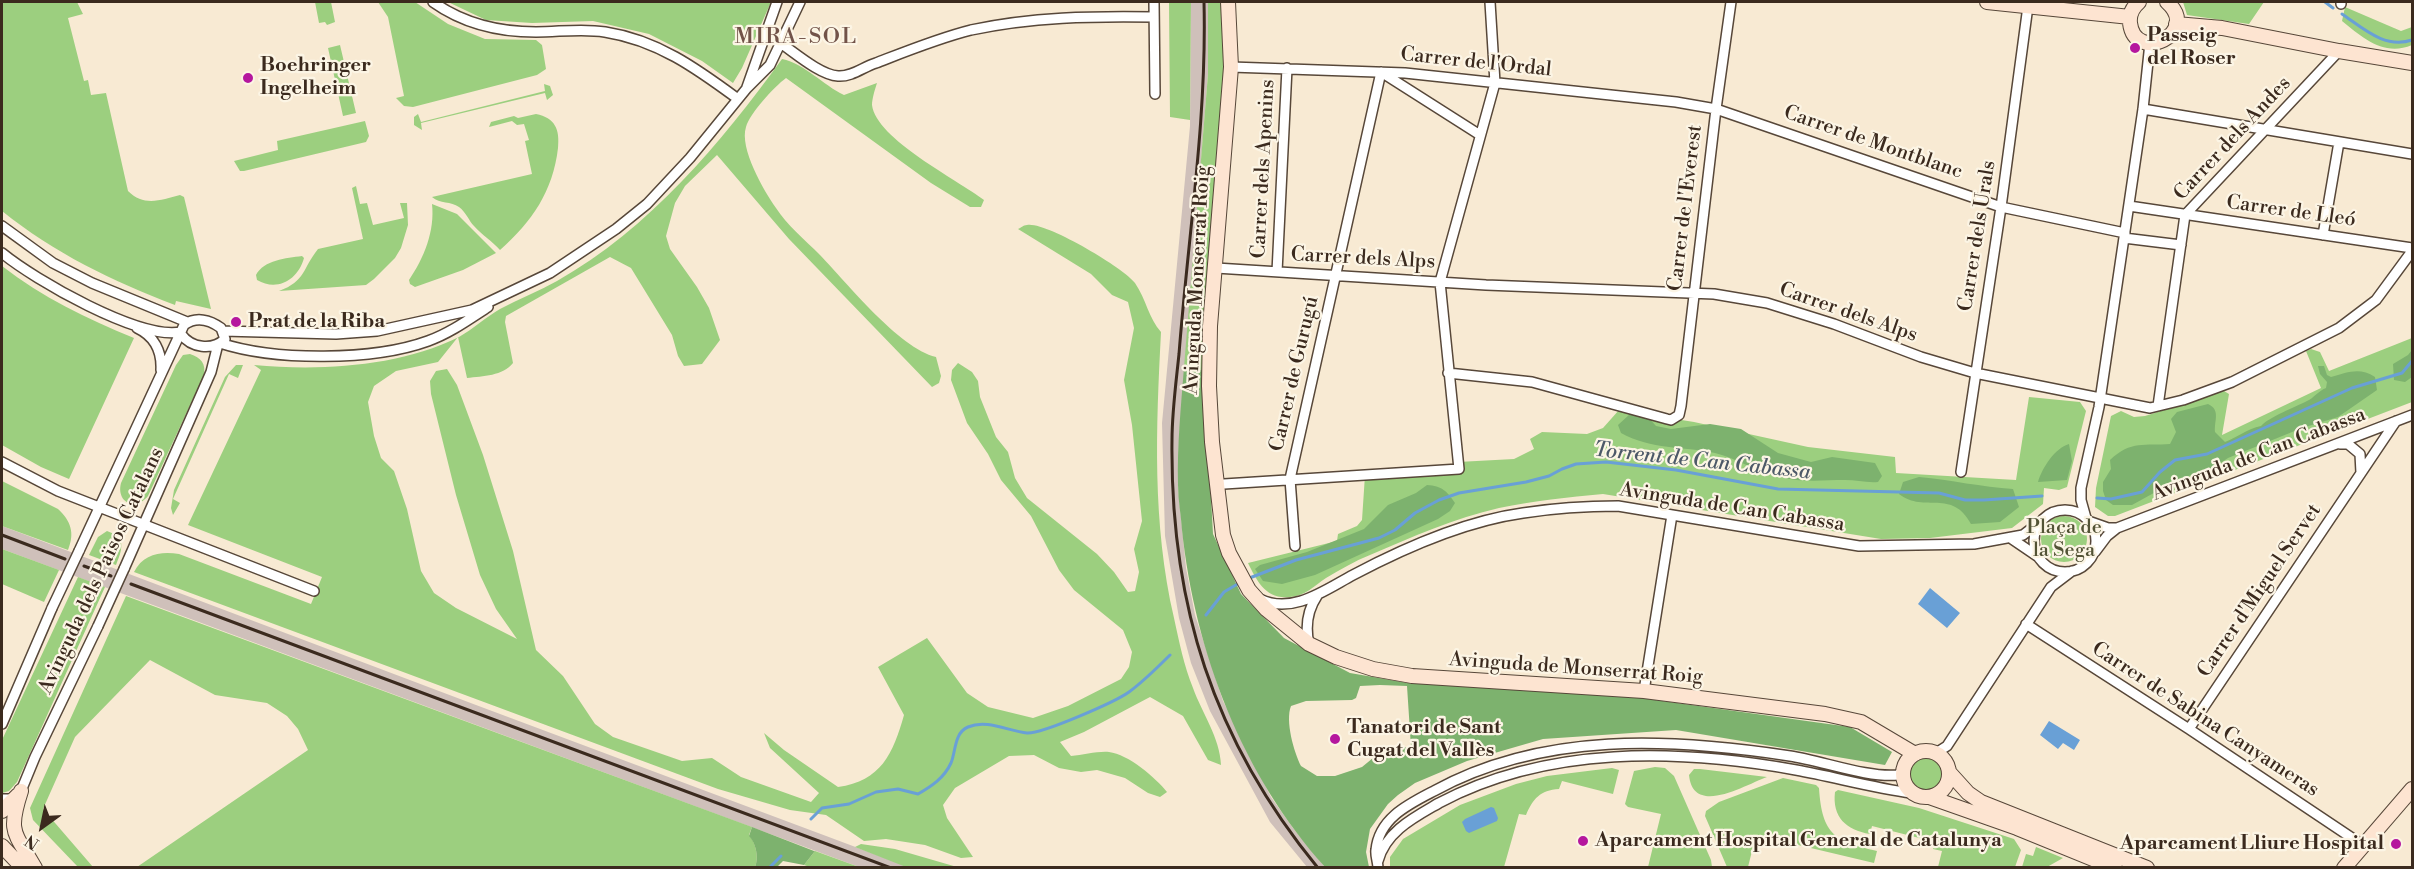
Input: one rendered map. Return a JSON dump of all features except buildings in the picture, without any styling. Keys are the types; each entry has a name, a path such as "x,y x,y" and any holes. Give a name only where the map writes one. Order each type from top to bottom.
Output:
{"street":[{"path":"433,2 465,20 509,31 602,31 630,37 685,61 738,99"},
{"path":"747,88 777,2"},
{"path":"2,226 53,263 92,283 187,322 210,321 223,331 336,334 377,331 472,310 550,273 586,250 647,204 690,158 747,88 770,64 800,2"},
{"path":"1154,2 1155,94"},
{"name":"Avinguda Monserrat Roig","path":"1228,2 1231,67 1210,326 1209,386 1212,442 1223,535 1236,567 1252,593"},
{"path":"1224,484 1459,469 1440,282 1495,83 1490,2"},
{"name":"Carrer de l'Everest","path":"1448,373 1532,382 1667,419 1676,418 1682,406 1716,109 1731,2"},
{"path":"1987,2 2130,17"},
{"path":"2139,2 2130,17 2135,34 2144,42 2150,43 2164,41 2174,31 2175,11 2167,2"},
{"name":"Carrer dels Urals","path":"1961,472 2001,207 2028,6"},
{"path":"779,42 825,73 840,77 852,75 871,64 919,46 970,30 1058,17 1154,17"},
{"path":"2176,24 2222,28 2412,63"},
{"path":"1936,753 1947,746 2050,587 2072,571 2082,567 2095,552 2096,537 2081,500 2082,488 2100,398 2143,109 2150,43"},
{"name":"Carrer dels Andes","path":"2158,406 2185,215 2339,51"},
{"name":"Carrer de l'Ordal","path":"1231,67 1381,72 1716,109"},
{"name":"Carrer dels Apenins","path":"1277,272 1287,68"},
{"path":"1381,72 1480,135"},
{"name":"Carrer de Gurugú","path":"1295,546 1290,479 1381,72"},
{"name":"Carrer de Montblanc","path":"1716,109 2001,207 2124,235 2181,245"},
{"path":"2143,109 2263,131 2412,154"},
{"path":"2324,235 2339,142"},
{"name":"Carrer de Lleó","path":"2129,206 2412,250"},
{"name":"Carrer dels Alps","path":"1216,268 1440,282 1714,294 1767,303 1975,374 2150,408 2183,400 2232,382 2339,328 2376,300 2412,250"},
{"path":"2,253 42,281 141,330 152,339 159,352 161,374"},
{"path":"121,320 169,334 181,333 186,339 205,347 219,344 268,353 337,356 381,352 427,342 463,324 511,293"},
{"name":"Avinguda dels Països Catalans","path":"2,724 52,608 187,322"},
{"name":"Avinguda dels Països Catalans","path":"21,791 212,372 219,344 225,339 223,331"},
{"name":"Avinguda de Can Cabassa","path":"2095,552 2107,536 2117,528 2412,415"},
{"name":"Carrer d'Miguel Servet","path":"2189,729 2396,421"},
{"path":"2338,444 2348,444 2360,454 2361,473"},
{"path":"2,462 58,491 99,508 314,591"},
{"path":"2040,559 2036,552 2034,536 2041,521 2049,513 2064,509 2073,502 2082,488"},
{"name":"Avinguda de Can Cabassa","path":"1252,593 1278,604 1308,600 1377,562 1473,525 1521,513 1579,507 1618,506 1859,546 1974,544 2012,539 2023,536 2041,521"},
{"path":"2064,509 2075,511 2088,520 2108,528 2117,528"},
{"path":"1644,691 1672,515"},
{"path":"2012,539 2048,567 2056,571 2072,571"},
{"path":"2048,567 2050,587"},
{"name":"Avinguda de Monserrat Roig","path":"1252,593 1278,620 1309,644 1336,657 1390,673 1644,691 1851,718 1915,754"},
{"path":"1309,644 1306,624 1312,604 1318,594"},
{"name":"Carrer de Sabina Canyameras","path":"2026,624 2364,846"},
{"path":"1378,865 1375,851 1383,827 1390,818 1447,783 1489,766 1569,746 1600,743 1659,743 1734,747 1799,757 1882,775 1898,775 1915,754 1927,751 1936,753 1945,761 1949,772 1968,793 1981,802 2147,867"},
{"path":"1378,865 1381,852 1398,829 1453,796 1493,779 1572,760 1601,757 1659,757 1733,761 1797,771 1879,789 1912,793 2017,828 2115,867"},
{"path":"1904,769 1904,780 1912,793"},
{"path":"1929,798 1936,796 1947,786 1949,772"},
{"path":"2344,867 2412,789"},
{"path":"2,799 10,799 21,791"},
{"path":"2,810 21,791"},
{"path":"21,791 13,824 16,839 35,867"},
{"path":"2,846 23,867"}],"shaded area":[{"path":"1191,2 1208,2 1209,28 1208,74 1179,440 1178,487 1186,568 1195,615 1223,701 1271,797 1325,867 1307,867 1270,822 1210,711 1191,663 1179,618 1165,536 1162,423 1190,126"},
{"path":"2,526 909,867 859,867 2,549"}],"green space":[{"path":"2,2 77,2 83,14 68,18 84,81 88,80 91,95 106,93 128,191 146,201 180,195 184,197 211,309 176,301 175,305 106,276 42,240 2,211"},
{"path":"315,2 331,2 335,22 327,25 325,22 319,23"},
{"path":"378,2 415,2 448,24 485,39 536,40 542,45 546,69 537,75 413,107 404,106 396,98 404,96 388,17"},
{"path":"448,2 771,2 733,83 702,61 649,34 593,21 532,23 486,20"},
{"path":"1169,2 1191,2 1190,120 1170,117"},
{"path":"1208,2 1224,2 1227,33 1204,370 1184,367 1208,74"},
{"path":"2183,2 2264,2 2249,24 2187,15"},
{"path":"2345,7 2401,31 2412,27 2412,45 2392,49 2374,44 2342,21"},
{"path":"340,45 356,113 343,116 328,48"},
{"path":"782,59 798,65 844,95 877,83 872,105 877,118 888,131 920,158 984,200 981,207 970,207 931,183 786,78 763,101 746,127 746,146 759,180 785,220 874,313 906,341 936,357 941,376 939,383 932,387 789,239 717,155 685,186 675,203 666,236 670,249 709,308 720,340 702,364 684,366 678,356 672,335 631,268 610,257 506,316 505,322 513,363 504,371 467,378 458,337 500,309 557,281 591,260 653,210 734,122"},
{"path":"544,84 550,86 553,95 547,100 545,93 421,123 422,130 414,125 414,117 418,114 421,122 545,91"},
{"path":"536,114 548,118 557,130 558,148 555,164 539,205 522,228 500,250 472,224 459,207 432,197 532,174 525,141 529,140 524,124 517,125 512,121 489,127 491,122 514,116 518,118"},
{"path":"365,121 369,136 366,142 244,171 240,171 234,161 278,150 277,141"},
{"path":"356,186 360,204 367,203 373,225 404,218 400,203 407,203 408,225 401,248 395,258 366,285 279,291 299,279 318,249 363,239 352,188"},
{"path":"432,204 457,214 496,253 463,270 415,287 410,284 409,280 427,244 432,224"},
{"path":"1026,225 1036,226 1050,230 1084,247 1116,267 1135,283 1153,321 1161,332 1157,475 1162,547 1167,582 1187,671 1214,735 1221,765 1208,760 1183,716 1150,697 1060,742 1071,756 1109,752 1125,757 1162,786 1167,792 1160,797 1148,793 1125,778 1097,770 1081,772 1059,768 1034,755 1009,756 955,788 943,805 947,818 973,857 961,858 925,845 886,839 864,841 826,815 790,810 718,789 134,572 142,561 153,555 179,554 311,604 322,577 188,525 261,370 254,365 332,367 358,365 411,355 457,338 438,362 396,371 374,386 368,402 374,436 381,458 394,471 407,509 421,571 434,593 456,608 517,639 496,609 480,575 456,495 431,394 430,381 436,371 447,369 457,385 483,455 513,551 536,650 563,676 595,724 613,737 682,761 712,758 741,777 811,802 819,793 770,748 764,733 784,750 838,787 865,779 875,772 890,753 904,715 878,667 927,638 967,693 988,707 1033,718 1068,706 1121,679 1129,667 1132,652 1123,630 1074,590 1059,570 1031,516 1001,480 988,454 967,423 951,380 952,370 958,363 972,372 978,381 980,397 996,437 1008,452 1015,478 1027,498 1097,554 1128,592 1135,591 1139,572 1134,549 1142,521 1132,425 1124,380 1134,328 1128,302 1112,295 1091,274 1018,229"},
{"path":"302,256 304,258 301,266 286,282 272,285 257,280 256,275 264,266 283,259"},
{"path":"2,266 33,288 65,306 134,338 69,479 41,467 2,445"},
{"path":"2412,338 2412,402 2115,516 2108,516 2095,507 2096,488 2111,416 2121,411 2134,417 2145,416 2224,391 2229,394 2222,435 2321,388 2306,351 2311,349 2320,352 2329,371"},
{"path":"2412,350 2412,377 2405,382 2394,380 2393,364"},
{"path":"190,354 202,362 204,375 148,496 138,503 128,503 121,495 121,483 176,365 183,355"},
{"path":"236,365 243,365 238,378 229,374 173,499 180,503 173,515 171,508 174,490 225,377"},
{"path":"2318,366 2324,366 2327,375 2331,377 2354,371 2370,374 2375,377 2377,390 2338,417 2302,428 2228,458 2210,470 2181,478 2132,505 2113,505 2106,500 2103,482 2111,469 2110,460 2125,449 2132,447 2170,444 2176,432 2171,419 2177,412 2208,404 2212,406 2216,413 2215,432 2225,442 2261,426 2326,388 2327,382 2320,374"},
{"path":"1184,367 1204,370 1213,534 1241,594 1284,638 1350,673 1408,683 1641,698 1850,727 1892,752 1885,765 1676,730 1543,739 1467,761 1415,783 1388,804 1370,829 1366,852 1369,867 1325,867 1269,793 1247,752 1227,710 1198,621 1188,576 1178,485","holes":["1360,686 1407,686 1411,747 1384,749 1362,767 1335,776 1317,776 1301,766 1293,745 1290,728 1291,706 1306,701 1352,700 1356,698"]},
{"path":"2029,397 2080,402 2086,411 2067,487 2059,490 2044,488 2043,504 2012,528 1930,538 1881,539 1603,494 1525,503 1466,517 1359,560 1326,578 1305,593 1295,596 1282,597 1263,588 1248,563 1337,541 1338,534 1357,526 1362,520 1365,475 1455,470 1458,462 1514,459 1534,449 1530,439 1542,432 1587,434 1603,428 1619,410 1694,422 1808,447 1895,457 1896,473 2016,480"},
{"path":"1630,414 1648,417 1656,426 1671,429 1710,424 1741,429 1778,453 1811,462 1832,457 1875,463 1882,476 1878,482 1874,482 1802,480 1776,476 1715,453 1656,445 1621,433 1618,425"},
{"path":"2069,444 2072,461 2067,480 2038,482 2050,459"},
{"path":"1919,477 2013,489 2019,507 2000,522 1971,524 1964,513 1955,507 1909,500 1899,494 1903,482"},
{"path":"2,481 58,509 69,523 71,538 68,550 2,526"},
{"path":"1427,485 1444,490 1455,503 1450,511 1438,519 1315,575 1282,584 1263,581 1255,569 1260,565 1307,552 1364,529 1388,505 1416,493"},
{"name":"Plaça de la Sega","path":"2064,516 2080,523 2087,539 2080,555 2064,562 2048,555 2041,539 2048,523"},
{"path":"107,531 119,536 121,550 116,565 89,555 98,537"},
{"path":"2,549 59,570 44,602 2,584"},
{"path":"78,577 105,587 17,782 9,791 2,793 2,740"},
{"path":"126,596 752,827 749,835 756,851 755,867 137,867 308,750 298,729 287,716 267,703 215,695 150,660 75,737 43,809 93,867 78,867 33,820 30,808"},
{"path":"1926,756 1939,761 1944,774 1939,787 1926,792 1913,787 1908,774 1913,761"},
{"path":"1655,767 1665,768 1674,776 1712,867 1648,867 1661,814 1628,807 1625,804 1634,771"},
{"path":"1612,768 1619,770 1613,794 1562,781 1559,789 1547,791 1538,796 1526,815 1519,814 1504,867 1390,867 1390,857 1403,839 1460,805 1516,784 1547,776"},
{"path":"1694,769 1767,777 1734,791 1710,796 1700,794 1693,787 1689,775"},
{"path":"1783,778 1816,785 1819,788 1823,816 1833,833 1851,844 1877,851 1874,863 1756,835 1748,867 1727,867 1705,816 1706,811 1719,802"},
{"path":"1838,790 1919,808 2014,839 2021,850 2015,867 1938,867 1942,851 1933,849 1935,842 1872,826 1870,834 1848,826 1842,821 1836,809 1835,792"},
{"path":"752,827 815,851 804,865 783,861 777,867 755,867 756,851 749,836"},
{"path":"861,844 895,849 957,867 906,867 855,847"},
{"path":"2036,847 2063,858 2047,867 2022,867 2026,854 2033,856"},
{"path":"815,851 859,867 804,865"}],"water":[{"path":"1930,588 1960,613 1947,628 1918,604"},
{"path":"2049,721 2080,740 2074,750 2063,743 2058,749 2040,735"},
{"path":"1491,807 1494,808 1497,821 1469,833 1466,831 1462,822 1465,819"}],"waterway":[{"path":"2325,2 2333,8"},
{"path":"2342,14 2384,40 2393,42 2412,40"},
{"name":"Torrent de Can Cabassa","path":"2097,498 2111,499 2142,492 2160,472 2175,460 2207,454 2352,388 2402,373 2412,361"},
{"name":"Torrent de Can Cabassa","path":"1247,579 1296,560 1379,538 1395,530 1415,513 1439,500 1459,493 1526,482 1549,476 1576,464 1606,462 1676,470 1778,489 1939,493 1965,500 2042,496"},
{"path":"1206,615 1224,592 1241,582"},
{"path":"811,819 822,808 849,804 876,792 898,789 918,794 933,785 945,773 951,763 960,733 968,727 983,724 1027,733 1078,717 1129,692 1170,655"},
{"path":"769,868 781,856"}],"railway":[{"path":"1204,2 1200,134 1172,429 1173,500 1179,558 1190,614 1205,667 1225,720 1281,820 1318,868"},
{"path":"2,535 65,559"},
{"path":"84,566 111,576"},
{"path":"131,584 891,868"}],"place":[{"name":"Passeig del Roser","path":"2135,48"},
{"name":"Boehringer Ingelheim","path":"248,78"},
{"name":"Prat de la Riba","path":"236,322"},
{"name":"Tanatori de Sant Cugat del Vallès","path":"1335,739"},
{"name":"Aparcament Hospital General de Catalunya","path":"1583,841"},
{"name":"Aparcament Lliure Hospital","path":"2396,844"}],"district":[{"name":"MIRA-SOL","path":"796,38"}]}
